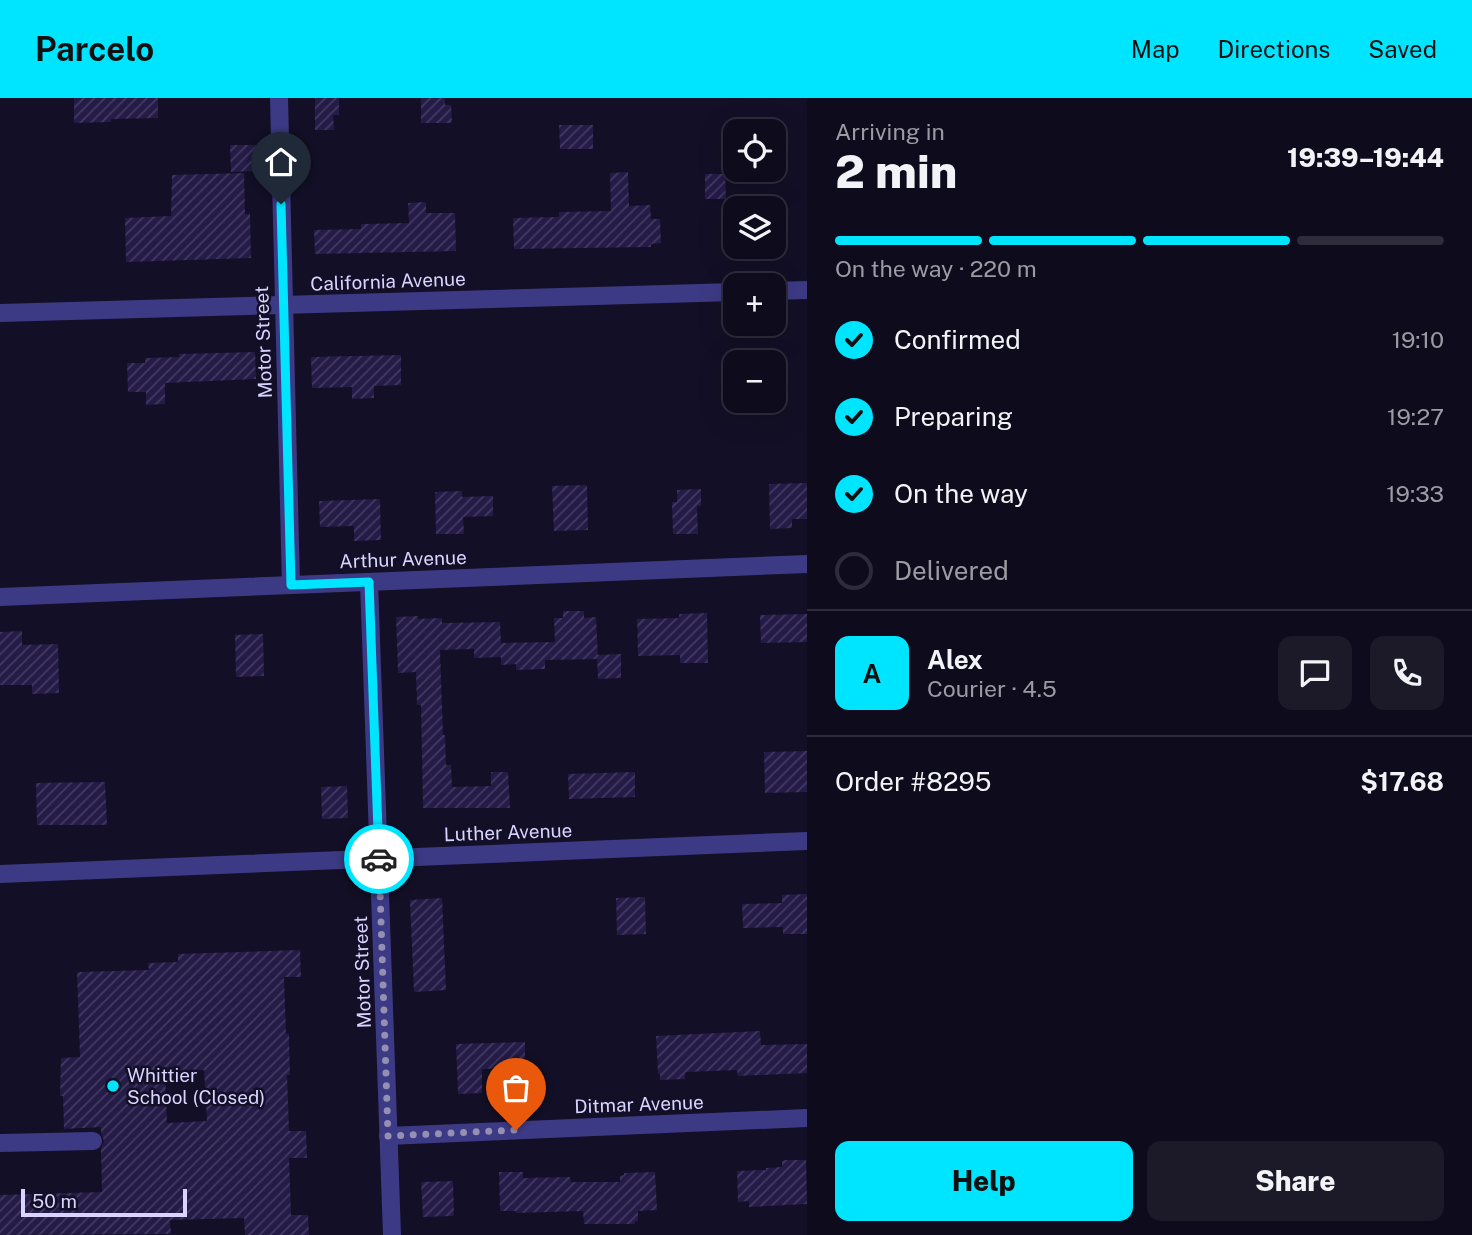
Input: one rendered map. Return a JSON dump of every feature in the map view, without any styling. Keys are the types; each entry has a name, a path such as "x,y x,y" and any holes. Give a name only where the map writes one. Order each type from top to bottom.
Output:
{"street":[{"name":"Motor Street","path":"279,98 291,585"},
{"path":"786,291 807,290"},
{"name":"California Avenue","path":"0,313 723,292"},
{"name":"Arthur Avenue","path":"0,597 807,564"},
{"name":"Motor Street","path":"369,582 392,1235"},
{"name":"Luther Avenue","path":"0,874 807,841"},
{"name":"Ditmar Avenue","path":"388,1136 807,1118"},
{"path":"0,1143 93,1141"}],"building":[{"path":"74,98 158,98 158,118 74,123"},
{"path":"315,98 339,98 339,115 333,115 334,130 315,130"},
{"path":"421,98 445,98 445,105 451,105 452,123 421,123"},
{"path":"559,125 593,125 593,149 560,149"},
{"path":"230,145 256,145 257,171 231,172"},
{"path":"628,172 629,206 650,205 651,219 660,219 661,243 651,244 651,247 514,249 513,218 559,217 559,212 611,211 610,173"},
{"path":"244,173 245,214 250,214 251,258 126,262 125,218 171,216 172,175"},
{"path":"705,174 723,174 726,196 723,199 705,199"},
{"path":"426,202 426,213 455,213 456,251 315,254 314,230 361,229 361,224 409,223 408,203"},
{"path":"255,352 256,379 165,383 165,404 146,405 146,392 128,392 127,363 145,363 145,358 179,357 179,354"},
{"path":"401,355 401,385 374,386 374,398 352,399 352,387 312,388 311,357"},
{"path":"807,483 807,519 792,519 792,528 770,529 769,484"},
{"path":"587,485 588,530 554,531 552,486"},
{"path":"701,489 701,506 697,506 698,534 673,534 672,502 677,502 677,490"},
{"path":"462,491 462,497 493,496 493,516 463,517 464,534 436,534 435,492"},
{"path":"380,499 381,540 354,541 354,526 320,527 319,501"},
{"path":"563,611 584,611 584,618 596,617 598,659 545,660 545,669 516,670 516,664 501,665 501,657 474,658 474,649 440,650 443,735 446,765 451,765 452,787 491,786 491,772 508,772 510,808 423,808 421,705 417,705 416,672 398,673 396,617 442,618 442,623 500,622 501,643 555,642 554,618 563,618"},
{"path":"707,613 708,663 680,663 680,655 638,656 637,619 679,618 679,614"},
{"path":"807,614 807,642 761,643 760,615"},
{"path":"22,631 22,645 58,644 59,693 32,694 32,685 0,685 0,632"},
{"path":"263,634 264,676 236,677 235,635"},
{"path":"621,654 621,678 598,679 597,655"},
{"path":"807,751 807,792 765,793 764,752"},
{"path":"635,772 635,797 569,799 568,774"},
{"path":"105,782 107,825 37,825 36,783"},
{"path":"347,786 348,818 322,819 321,787"},
{"path":"807,894 807,934 783,934 783,927 743,928 742,904 782,903 782,895"},
{"path":"645,897 646,934 617,935 616,898"},
{"path":"442,898 446,990 414,992 410,900"},
{"name":"Whittier School (Closed)","path":"300,950 301,977 284,977 286,1034 289,1034 290,1075 287,1075 289,1131 306,1131 307,1158 289,1158 291,1215 308,1215 309,1235 245,1235 244,1218 170,1220 171,1234 0,1235 0,1195 102,1192 101,1148 104,1141 101,1127 64,1129 63,1096 60,1096 61,1058 80,1057 77,972 149,970 148,963 178,962 178,954","holes":["204,1070 207,1121 167,1123 165,1072"]},
{"path":"760,1031 761,1045 807,1044 807,1073 738,1076 737,1070 687,1072 685,1079 660,1080 656,1036"},
{"path":"525,1042 525,1068 482,1069 482,1093 458,1094 456,1044"},
{"path":"806,1160 807,1204 749,1207 749,1201 738,1202 737,1171 782,1167 782,1161"},
{"path":"499,1172 523,1172 523,1178 570,1177 571,1182 620,1182 620,1176 624,1173 655,1172 657,1210 638,1211 638,1221 635,1224 584,1224 583,1211 500,1211"},
{"path":"453,1181 454,1216 423,1217 421,1182"}],"way so far":[{"path":"379,859 388,1136 516,1130"}],"place":[{"name":"Whittier School (Closed)","path":"113,1086"}],"route":[{"path":"281,204 291,585 369,582 379,859"}]}
